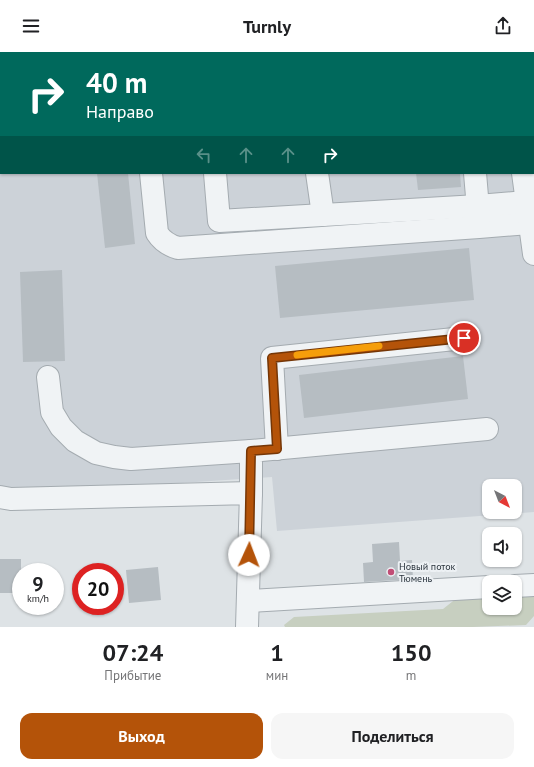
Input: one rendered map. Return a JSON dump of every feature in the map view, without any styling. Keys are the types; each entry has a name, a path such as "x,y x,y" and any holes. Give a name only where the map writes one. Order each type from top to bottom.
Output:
{"lane":[{"path":"151,174 157,233 169,246 178,248 479,227 528,212"},
{"path":"215,174 219,222 478,206 528,212"},
{"path":"317,174 323,215"},
{"path":"475,174 479,227"},
{"path":"523,174 534,254"},
{"path":"277,449 272,358 464,338"},
{"path":"48,377 52,412 60,427 75,441 96,453 114,457 131,459 251,451 487,429"},
{"path":"247,627 251,451"},
{"path":"0,497 11,499 251,494"},
{"path":"522,586 534,585"},
{"path":"248,602 482,587"}],"shaded area":[{"path":"0,174 534,174 534,512 522,513 522,479 482,479 482,516 277,531 272,477 0,495"}],"green space":[{"path":"482,589 482,615 522,615 522,590 534,595 534,616 526,625 473,627 285,627 284,625 294,617 443,609 467,590"}],"building":[{"path":"97,174 128,174 135,244 105,248"},
{"path":"416,174 460,174 461,187 418,190"},
{"path":"469,248 474,300 280,318 275,266"},
{"path":"62,270 65,361 23,362 20,272"},
{"path":"463,356 468,399 304,418 299,375"},
{"path":"399,542 400,561 412,560 413,579 364,582 363,563 373,562 372,544"},
{"path":"0,559 21,559 21,563 12,563 12,593 0,593"},
{"path":"158,567 161,600 129,603 126,570"}],"slow traffic":[{"path":"297,355 379,346"}],"place":[{"name":"Новый поток Тюмень","path":"391,572"}],"route":[{"path":"249,555 251,451 277,449 272,358 464,338"}]}
